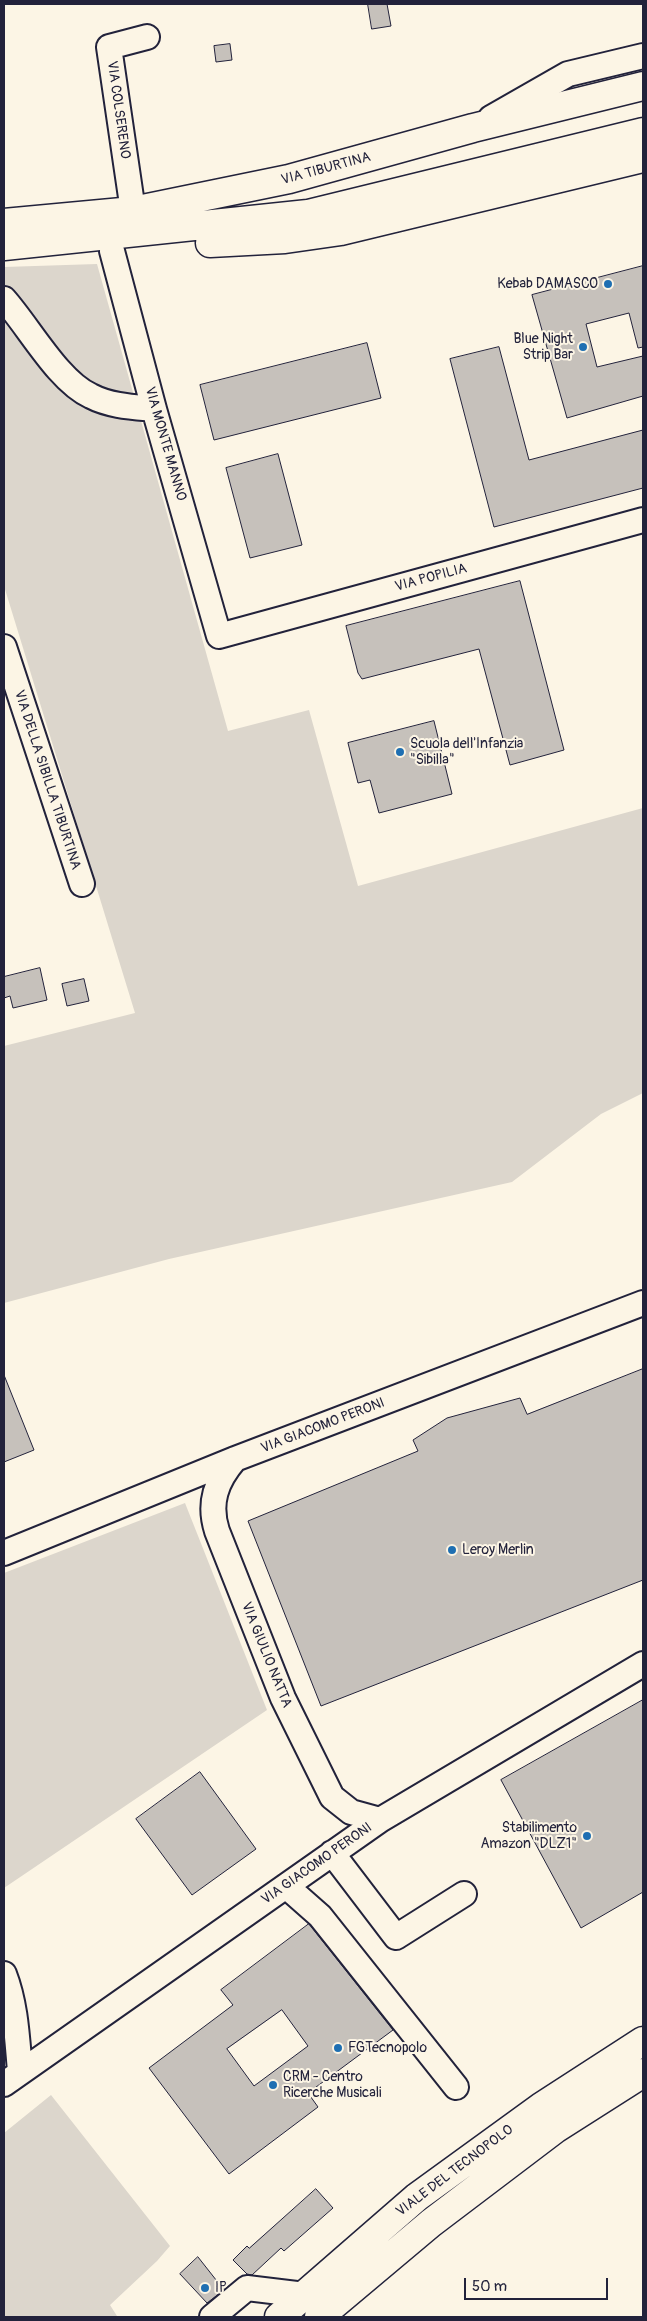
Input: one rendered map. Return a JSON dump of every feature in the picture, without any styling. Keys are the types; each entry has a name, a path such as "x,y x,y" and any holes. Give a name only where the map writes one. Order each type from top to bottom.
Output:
{"main road":[{"name":"VIA TIBURTINA","path":"4,223 133,211 289,179 473,128 643,86"},
{"path":"4,246 308,214 643,132"},
{"path":"4,252 112,251 285,239 328,233 643,158"},
{"name":"VIALE DEL TECNOPOLO","path":"312,2306 417,2197 540,2107 643,2041"},
{"name":"VIALE DEL TECNOPOLO","path":"279,2317 312,2306 431,2223 555,2129 643,2073"}],"street":[{"name":"VIA COLSERENO","path":"133,211 109,47 147,37"},
{"path":"473,128 568,74 643,56"},
{"name":"VIA MONTE MANNO","path":"112,251 154,409 220,636"},
{"path":"4,299 65,376 78,389 104,401 154,409"},
{"name":"VIA POPILIA","path":"220,636 643,520"},
{"name":"VIA DELLA SIBILLA TIBURTINA","path":"4,647 82,884"},
{"name":"VIA GIACOMO PERONI","path":"4,1553 235,1459 643,1303"},
{"name":"VIA GIULIO NATTA","path":"235,1459 218,1483 213,1499 213,1515 220,1540 282,1698 332,1798 351,1812 380,1820"},
{"name":"VIA GIACOMO PERONI","path":"12,2078 380,1820 643,1664"},
{"path":"332,1854 396,1937 464,1894"},
{"path":"286,1886 320,1916 456,2087"},
{"path":"4,1974 11,1993 16,2021 12,2078"},
{"path":"212,2317 247,2288 312,2306"}],"shaded area":[{"path":"97,264 228,731 309,710 358,886 643,808 643,1093 601,1114 512,1182 169,1259 4,1303 4,1046 135,1013 4,586 4,267"},
{"path":"185,1503 267,1710 4,1888 4,1573"},
{"path":"51,2095 170,2246 157,2261 110,2305 117,2316 115,2317 4,2316 4,2133"}],"building":[{"path":"368,4 387,4 391,26 372,29"},
{"path":"230,44 232,60 216,62 214,46"},
{"path":"643,266 643,347 638,348 629,313 586,324 597,367 643,356 643,396 567,418 532,295"},
{"path":"367,343 381,398 214,440 200,385"},
{"path":"499,347 529,460 643,430 643,488 494,527 450,359"},
{"path":"278,454 302,545 250,558 226,468"},
{"path":"520,581 564,750 510,765 479,649 362,679 358,673 346,626"},
{"path":"434,721 452,794 379,813 370,780 358,783 348,743"},
{"path":"40,968 47,1000 13,1008 10,996 4,998 4,977"},
{"path":"84,979 89,1001 67,1006 62,984"},
{"name":"Leroy Merlin","path":"643,1369 643,1580 321,1706 248,1521 418,1451 413,1440 447,1418 520,1398 527,1414"},
{"path":"4,1375 34,1450 4,1462"},
{"name":"Stabilimento Amazon \"DLZ1\"","path":"643,1700 643,1892 581,1928 501,1780"},
{"path":"200,1772 256,1849 192,1895 136,1819"},
{"name":"FGTecnopolo","path":"309,1924 393,2030 308,2093 318,2107 229,2174 149,2068 233,2005 221,1990","holes":["282,2010 308,2046 254,2086 227,2049"]},
{"path":"316,2189 333,2208 284,2251 281,2248 252,2275 247,2274 233,2260 247,2246 249,2248"},
{"path":"198,2257 224,2290 207,2303 180,2274"}],"place":[{"name":"Kebab DAMASCO","path":"608,284"},
{"name":"Blue Night Strip Bar","path":"583,347"},
{"name":"Scuola dell'Infanzia \"Sibilla\"","path":"400,752"},
{"name":"Leroy Merlin","path":"452,1550"},
{"name":"Stabilimento Amazon \"DLZ1\"","path":"587,1836"},
{"name":"FGTecnopolo","path":"338,2048"},
{"name":"CRM - Centro Ricerche Musicali","path":"273,2085"},
{"name":"IP","path":"205,2288"}]}
